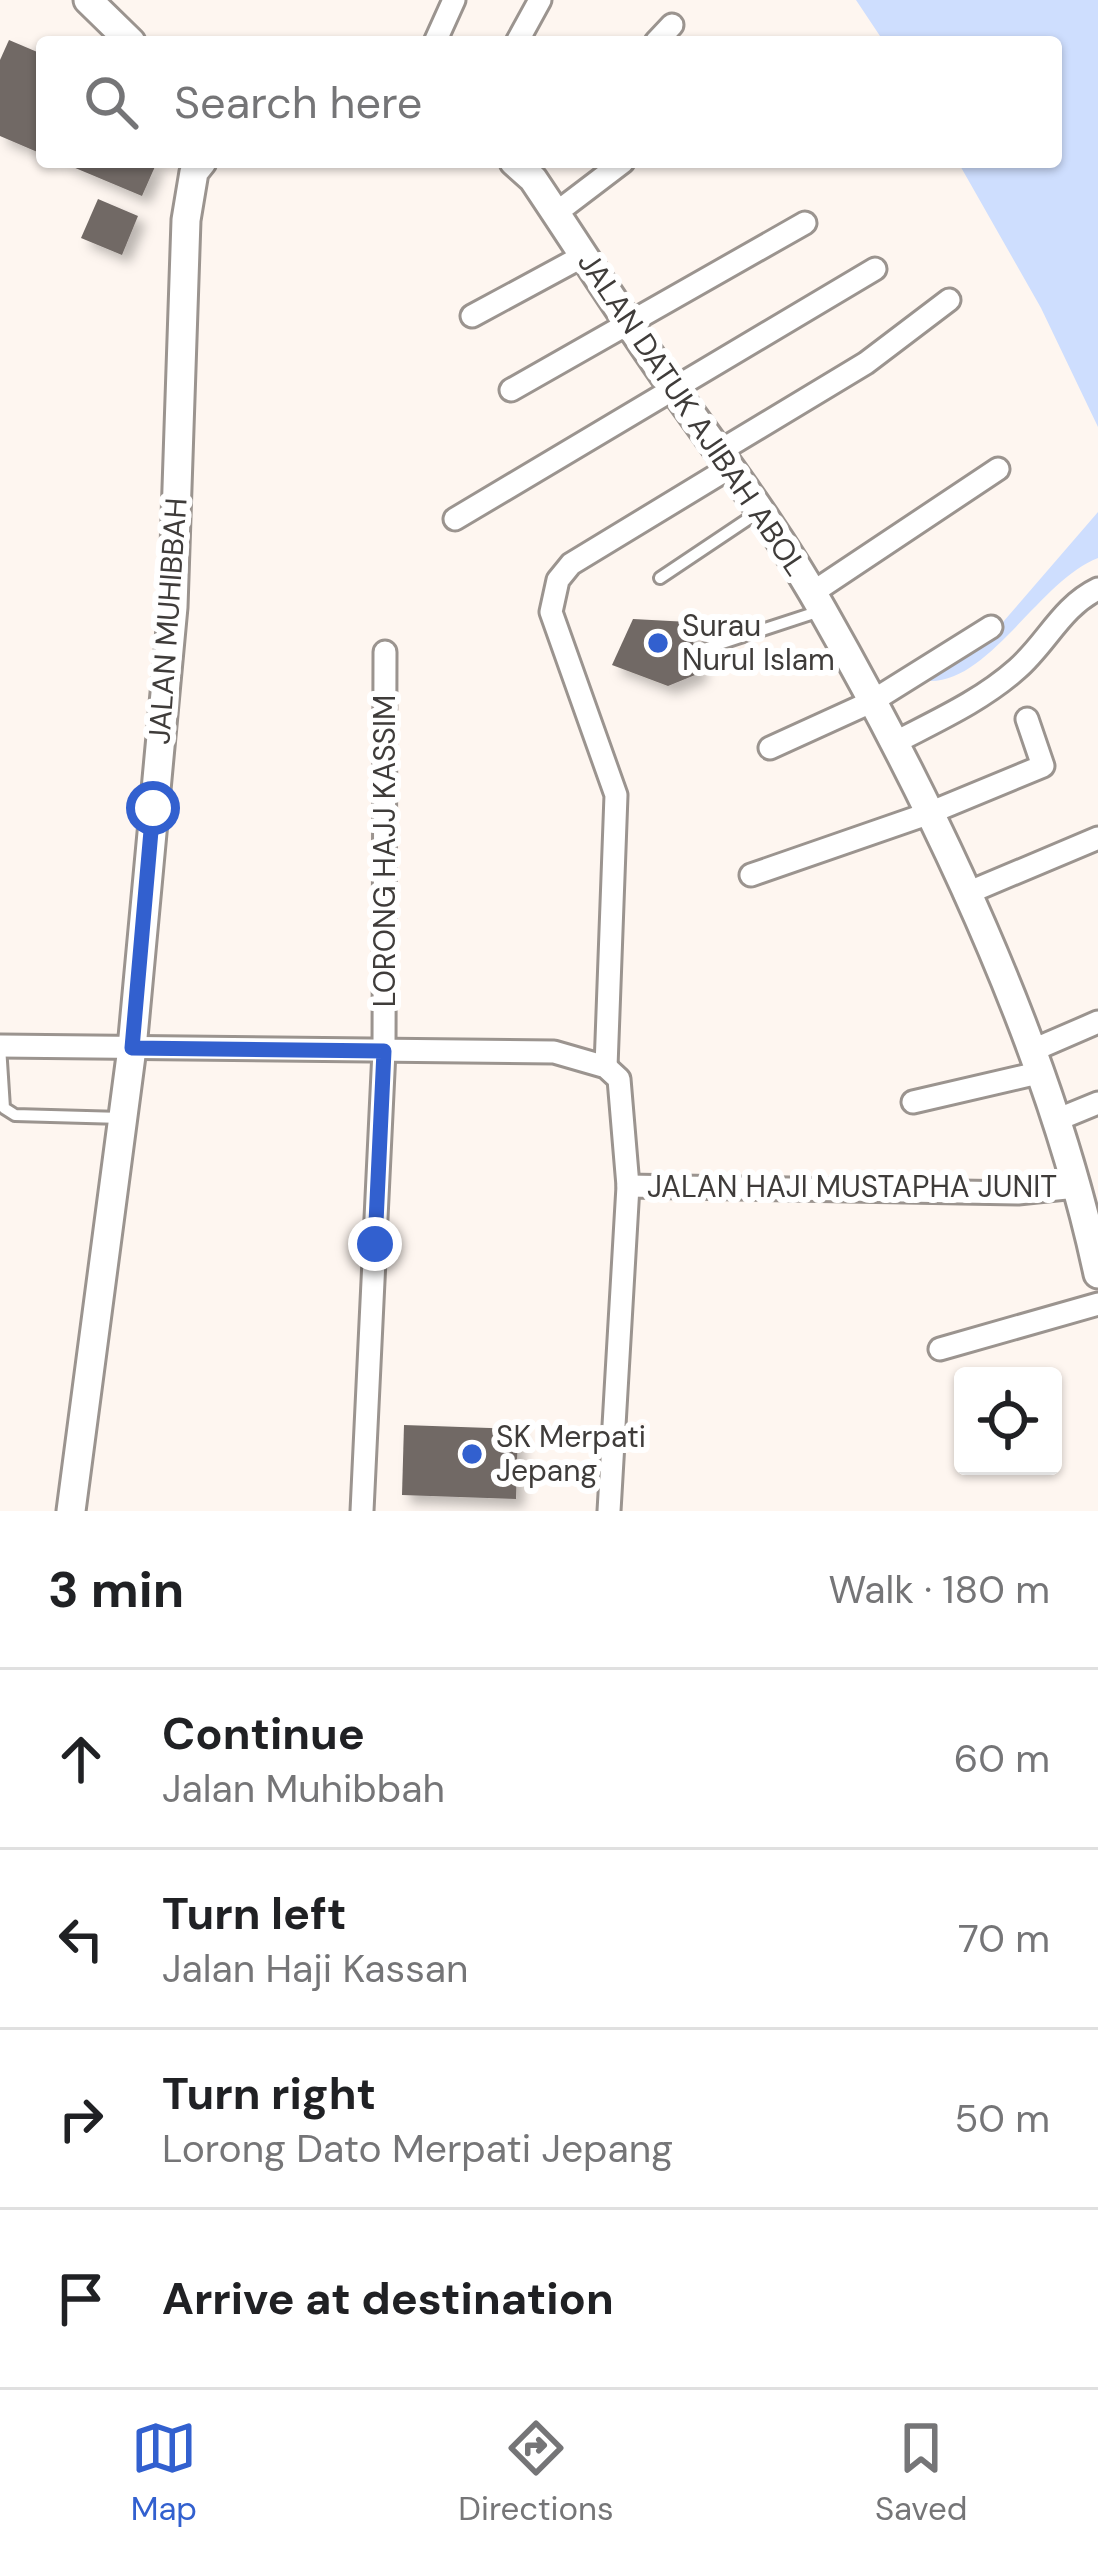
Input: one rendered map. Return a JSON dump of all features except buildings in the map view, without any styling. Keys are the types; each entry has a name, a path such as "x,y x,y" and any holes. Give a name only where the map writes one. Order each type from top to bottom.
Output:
{"main road":[{"path":"96,3 126,36"},
{"name":"JALAN MUHIBBAH","path":"71,1511 132,1048 176,565 186,220 197,168"},
{"name":"JALAN DATUK AJIBAH ABOL","path":"532,168 556,213 817,602 894,743 965,894 1034,1062 1076,1187 1092,1214 1098,1274"}],"street":[{"path":"438,36 454,0"},
{"path":"520,36 540,0"},
{"path":"556,213 615,168"},
{"path":"511,390 805,223"},
{"path":"472,316 585,255"},
{"path":"455,519 875,269"},
{"path":"606,1067 616,795 551,612 558,580 571,564 866,363 949,299"},
{"path":"817,602 998,469"},
{"path":"894,743 969,705 1019,668 1053,625 1081,597 1098,589"},
{"path":"770,748 871,702 991,627"},
{"name":"LORONG HAJJ KASSIM","path":"362,1511 384,1051 385,652"},
{"path":"751,875 927,814 1043,766 1027,719"},
{"path":"965,894 1098,838"},
{"path":"913,1102 1034,1062 1098,1022"},
{"path":"0,1046 554,1052 606,1067 619,1079 628,1186 610,1511"},
{"path":"1054,1121 1098,1103"},
{"name":"JALAN HAJI MUSTAPHA JUNIT","path":"628,1186 1018,1193 1076,1187"},
{"path":"940,1348 1098,1304"}],"lane":[{"path":"660,578 760,512"},
{"path":"698,652 817,602"},
{"path":"0,1046 4,1108 16,1115 123,1118"}],"water":[{"path":"856,0 1098,0 1098,427 1041,308 961,168 1062,168 1062,36 880,36"},
{"path":"1098,512 1098,558 1056,587 973,665 952,677 930,681 1003,622"}],"place":[{"name":"Surau Nurul Islam","path":"658,643"},
{"name":"SK Merpati Jepang","path":"472,1454"}],"route":[{"path":"153,808 132,1048 384,1051 375,1244"}]}
